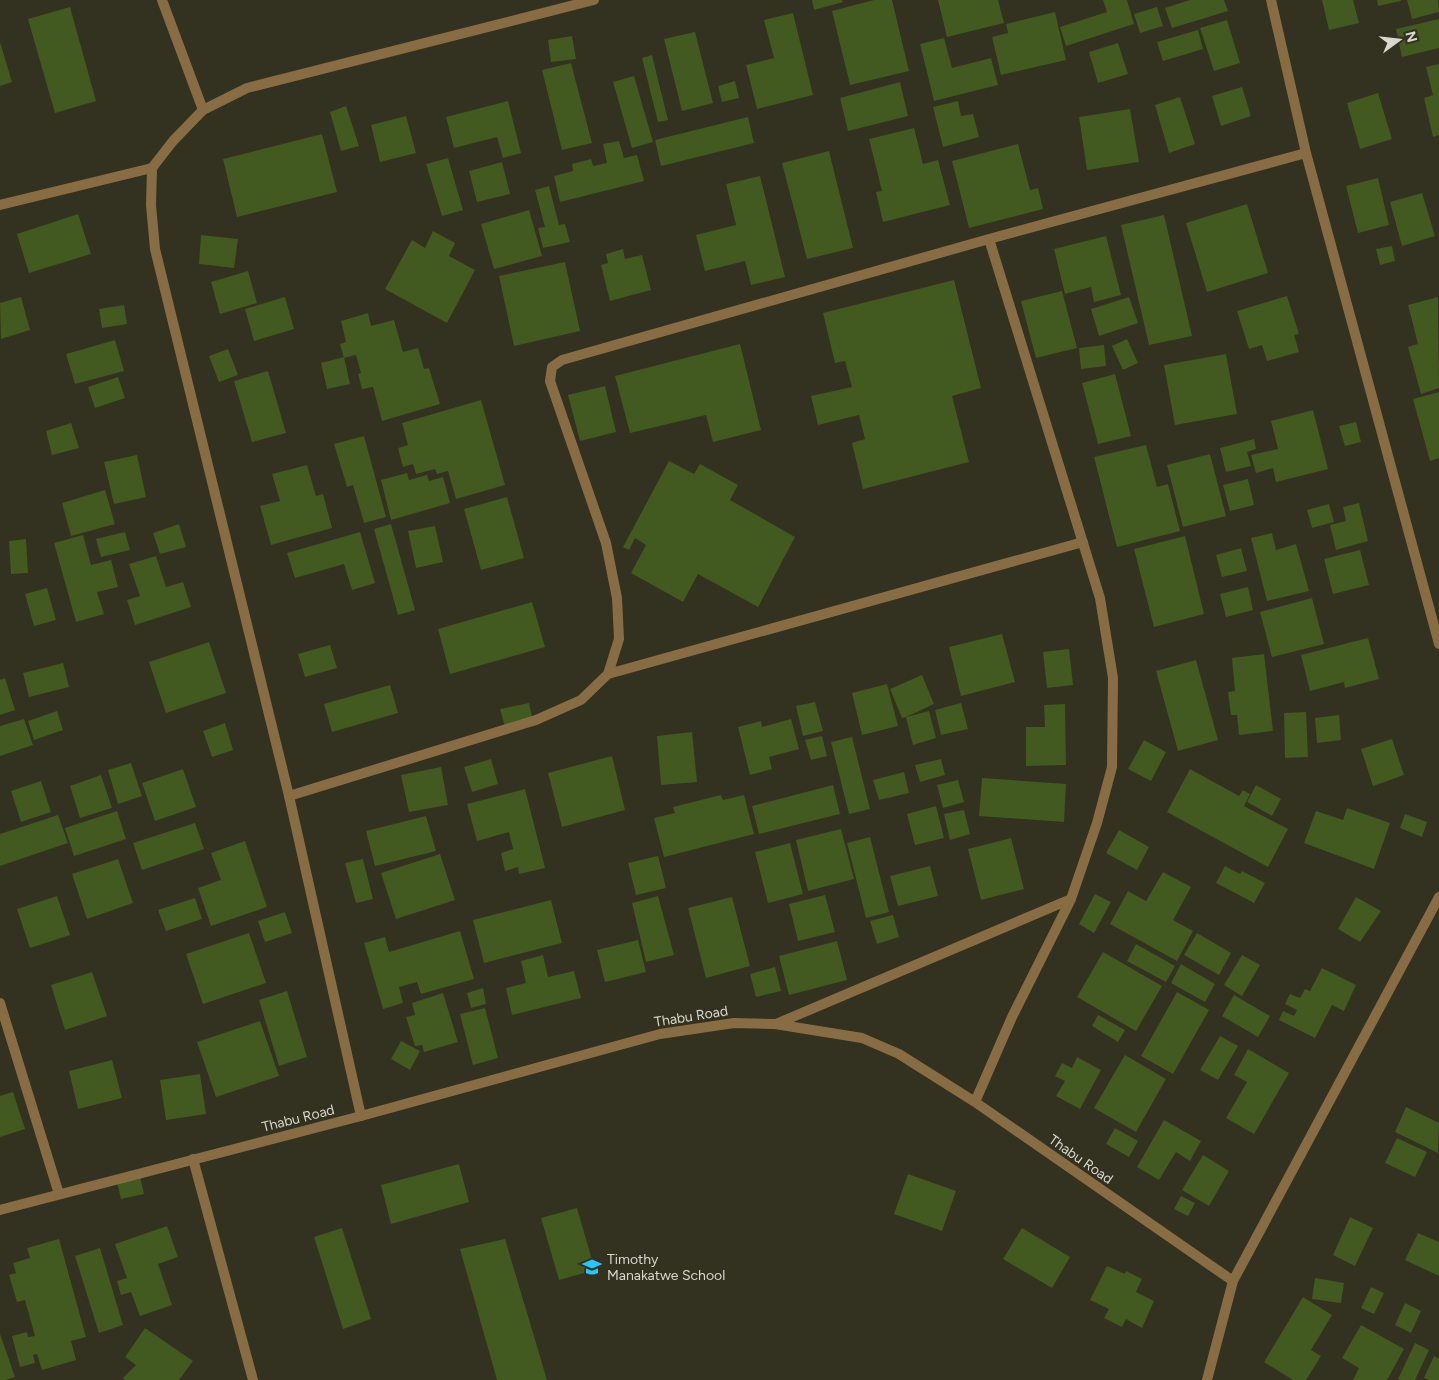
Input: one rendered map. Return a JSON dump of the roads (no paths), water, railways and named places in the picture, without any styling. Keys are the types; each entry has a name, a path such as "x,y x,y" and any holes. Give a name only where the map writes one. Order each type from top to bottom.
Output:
{"street":[{"path":"162,0 203,110"},
{"path":"361,1116 289,796 155,249 151,205 152,168 172,141 203,110 246,88 594,0"},
{"path":"1271,0 1306,153 1439,644"},
{"path":"608,674 619,639 617,598 606,543 550,381 552,367 562,360 990,239 1306,153"},
{"path":"0,204 152,168"},
{"path":"975,1102 1012,1017 1071,899 1097,823 1112,766 1113,678 1100,598 990,239"},
{"path":"289,796 536,720 581,700 608,674 1083,542"},
{"path":"1207,1380 1232,1281 1439,897"},
{"path":"775,1024 1071,899"},
{"path":"0,1003 59,1194"},
{"name":"Thabu Road","path":"0,1210 361,1116 660,1034 734,1023 775,1024 862,1038 899,1054 975,1102 1232,1281"},
{"path":"193,1159 254,1380"}],"place":[{"name":"Timothy Manakatwe School","path":"592,1267"}]}
